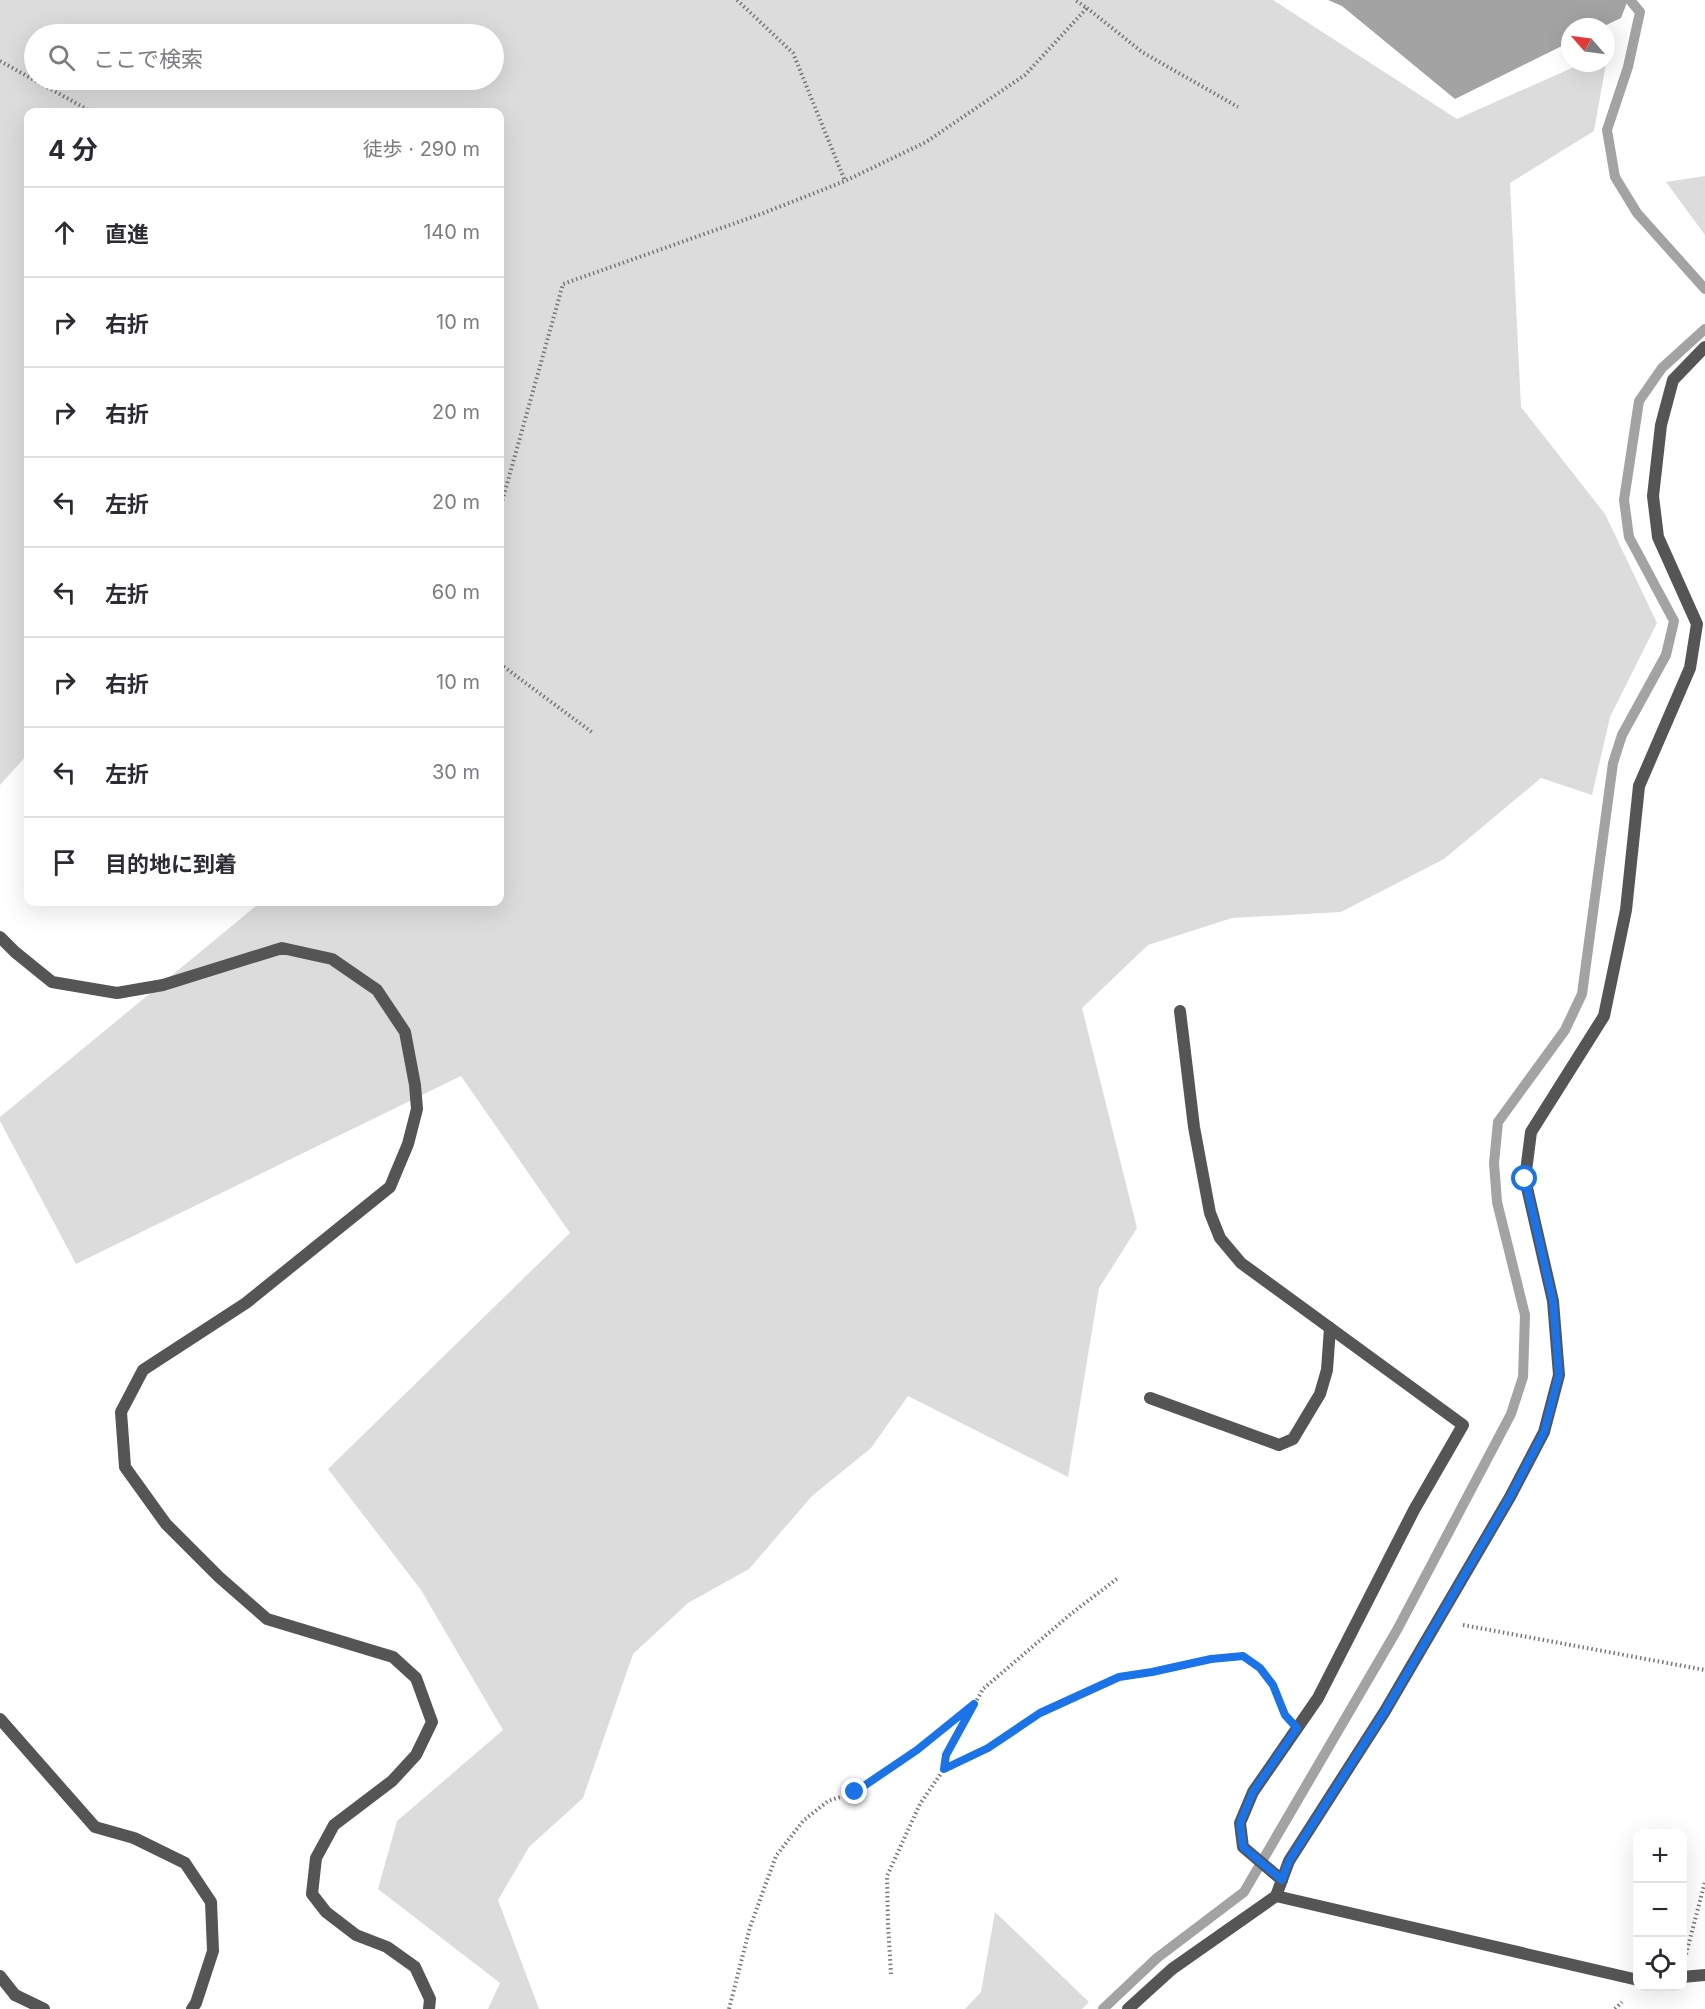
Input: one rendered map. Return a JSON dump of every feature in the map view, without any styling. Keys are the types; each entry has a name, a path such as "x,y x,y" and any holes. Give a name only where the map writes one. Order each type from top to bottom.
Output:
{"street":[{"path":"1128,2009 1172,1969 1276,1896 1289,1861 1385,1711 1510,1497 1544,1432 1559,1375 1553,1301 1525,1179 1531,1132 1604,1016 1626,910 1639,786 1690,668 1697,624 1658,537 1653,496 1661,425 1673,380 1705,347"},
{"path":"0,937 52,982 117,993 163,985 282,948 332,959 377,990 405,1032 417,1109 408,1144 390,1187 246,1303 142,1370 121,1412 125,1467 166,1524 219,1577 267,1619 393,1657 416,1678 432,1722 420,1747 416,1755 392,1781 334,1825 316,1858 312,1894 326,1912 356,1935 387,1947 416,1967 430,1999 429,2009"},
{"path":"1180,1011 1194,1127 1210,1213 1220,1238 1241,1263 1462,1425 1414,1510 1318,1698 1253,1792 1240,1823 1243,1847 1282,1880"},
{"path":"1150,1398 1279,1445 1293,1439 1320,1394 1327,1370 1330,1328"},
{"path":"0,1719 95,1827 134,1838 185,1863 211,1902 213,1951 192,2009"},
{"path":"1276,1896 1633,1979"},
{"path":"1687,1977 1705,1975"},
{"path":"0,1976 15,1995 44,2009"},
{"path":"15,1995 17,2009"}],"path":[{"path":"738,0 793,53 845,182"},
{"path":"1076,0 1142,52 1238,107"},
{"path":"504,495 563,284 845,182 926,142 1025,75 1087,8"},
{"path":"0,61 24,74"},
{"path":"52,90 85,108"},
{"path":"504,667 593,733"},
{"path":"891,1974 887,1876 920,1804 944,1769 946,1755 974,1704 983,1689 1072,1612 1118,1578"},
{"path":"1439,1620 1705,1670"},
{"path":"944,1769 988,1748 1040,1713 1119,1677 1232,1657 1243,1656 1260,1668 1273,1685 1285,1715 1297,1728"},
{"path":"729,2009 750,1927 776,1856 803,1821 828,1801 855,1792 917,1750 974,1704"},
{"path":"1687,1950 1705,1882"}],"shaded area":[{"path":"0,0 1273,0 1457,119 1563,72 1604,72 1594,131 1510,183 1521,407 1605,514 1657,623 1610,717 1592,795 1541,778 1444,859 1341,912 1232,918 1148,945 1082,1008 1137,1228 1099,1288 1068,1477 908,1396 871,1448 812,1496 749,1569 688,1603 633,1654 583,1798 529,1847 498,1900 539,2009 488,2009 500,1983 378,1889 397,1821 503,1730 421,1590 328,1469 570,1233 461,1076 76,1264 0,1121 0,1117 256,906 504,906 504,108 24,108 24,758 0,785"},
{"path":"1328,0 1628,0 1621,18 1615,21 1615,18 1561,18 1561,46 1455,99 1342,6"},
{"path":"1705,176 1705,235 1666,182"},
{"path":"995,1912 1089,2002 1082,2009 965,2009 981,1992"}],"waterway":[{"path":"1630,0 1640,12 1628,67 1607,130 1615,177 1637,213 1705,289"},
{"path":"1103,2009 1157,1958 1244,1892 1397,1630 1511,1414 1523,1377 1525,1315 1497,1202 1494,1163 1498,1122 1565,1030 1582,994 1613,763 1622,735 1666,655 1674,621 1629,537 1624,500 1639,401 1662,368 1705,329"}],"route":[{"path":"855,1792 917,1750 974,1704 946,1755 944,1769 988,1748 1040,1713 1119,1677 1211,1659 1243,1656 1260,1668 1273,1685 1285,1715 1297,1728 1253,1792 1240,1823 1243,1847 1282,1880 1289,1861 1385,1711 1439,1620 1510,1497 1544,1432 1559,1375 1553,1301 1525,1179"}]}
